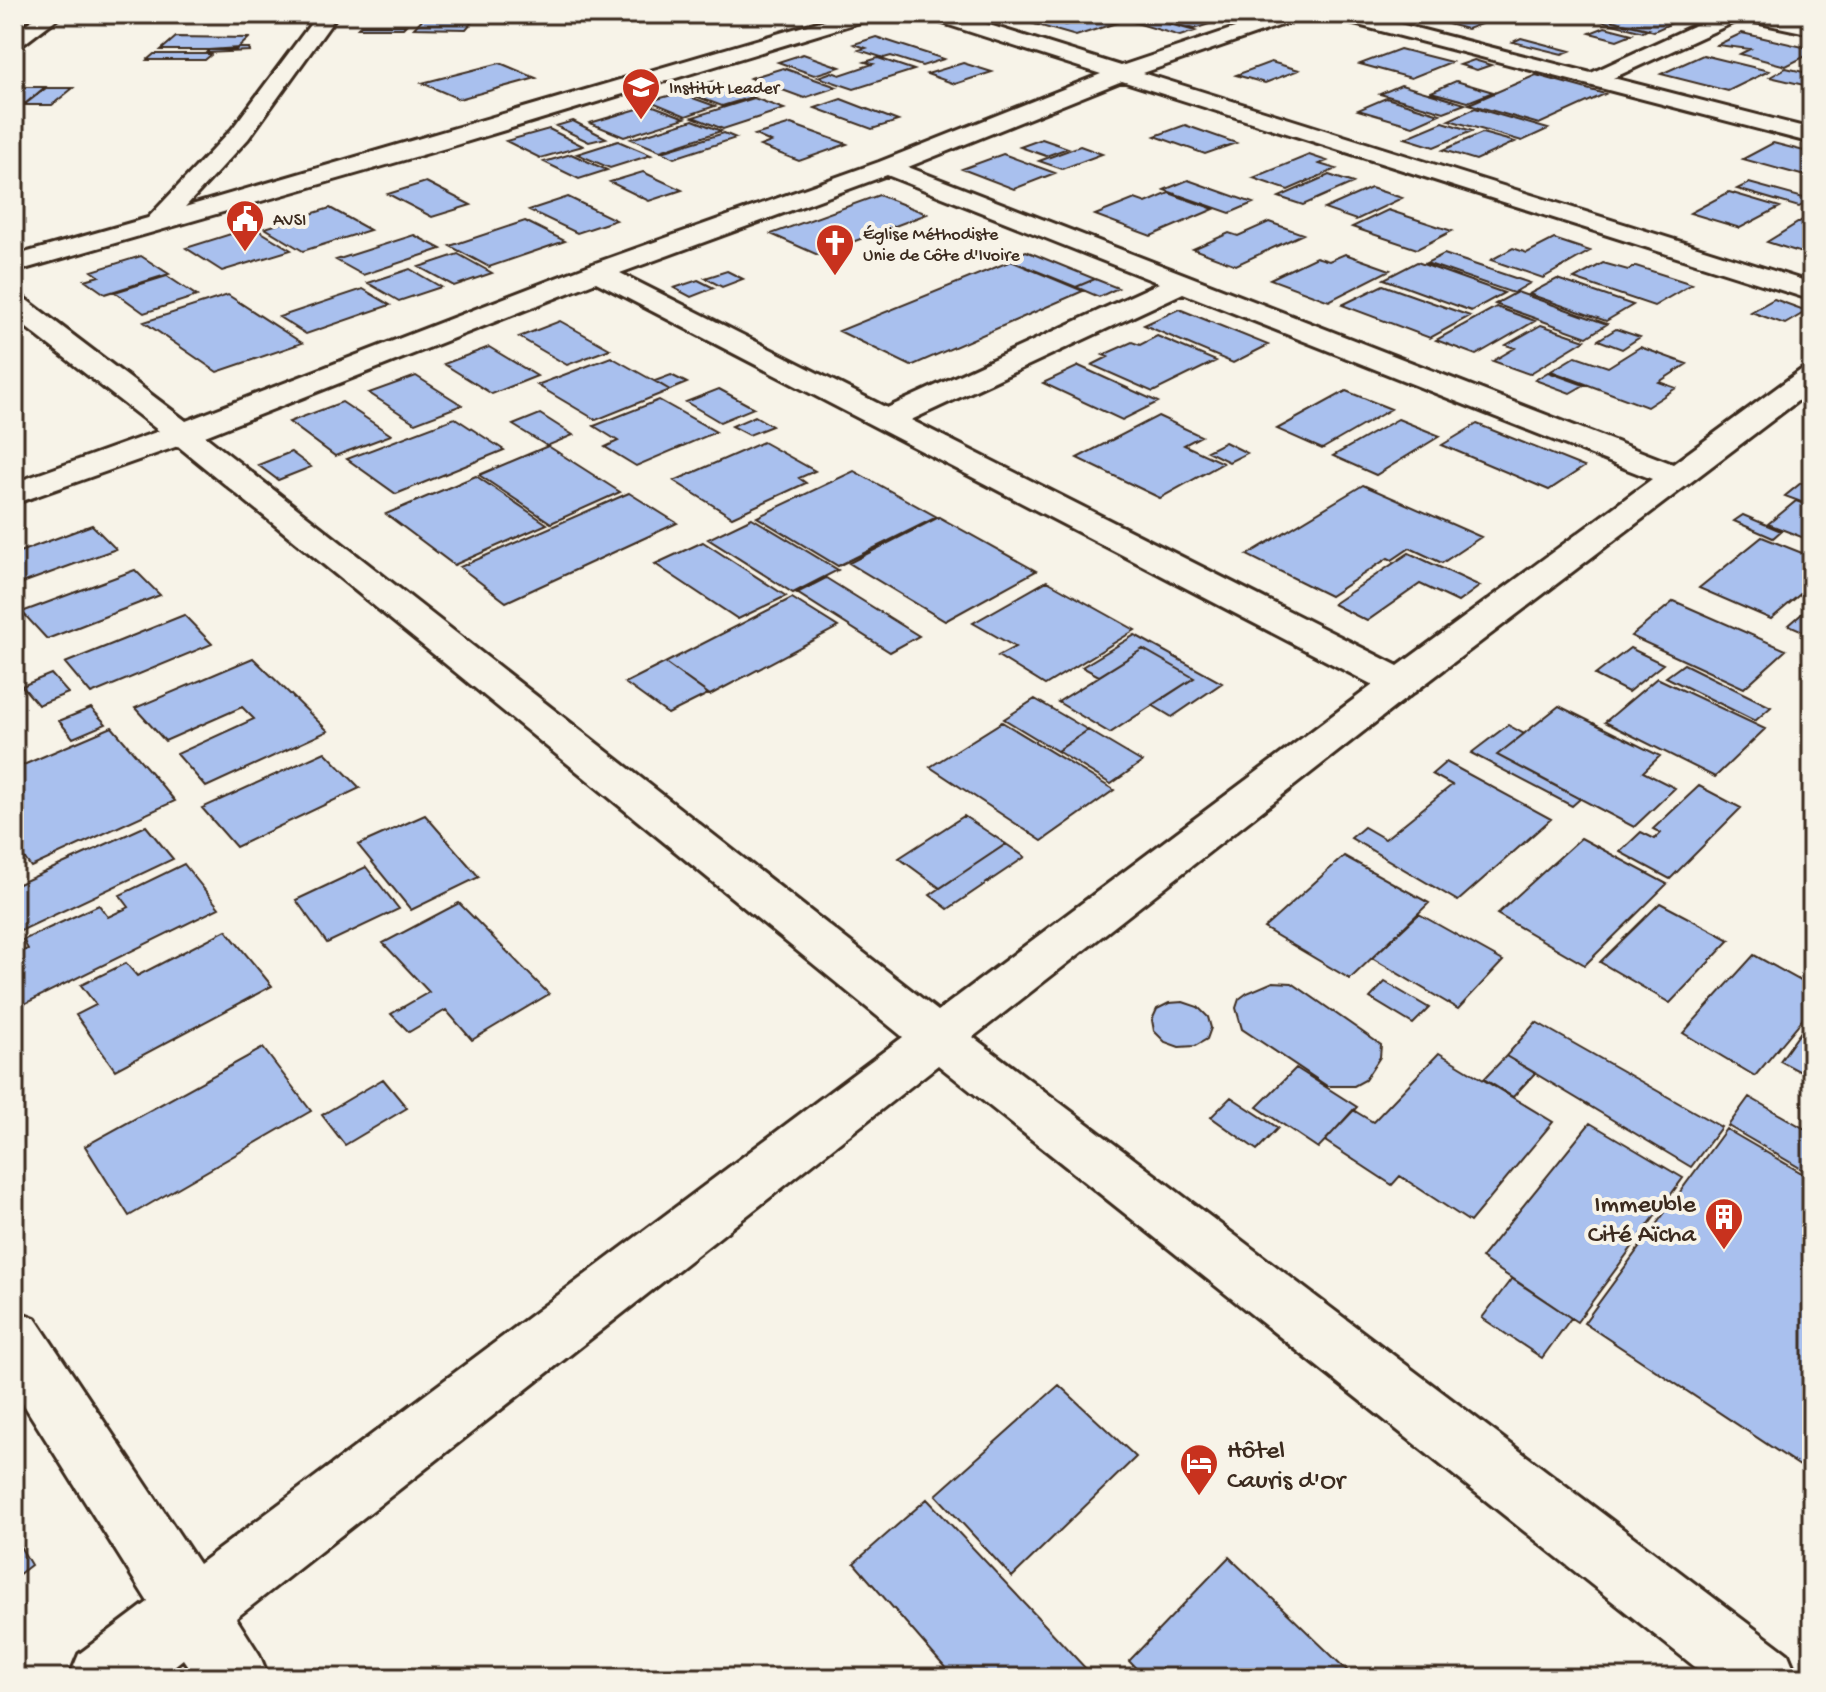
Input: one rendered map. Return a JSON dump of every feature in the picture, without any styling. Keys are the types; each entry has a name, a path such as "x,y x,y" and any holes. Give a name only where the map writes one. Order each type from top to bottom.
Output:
{"street":[{"path":"14,42 53,14"},
{"path":"159,220 240,134 328,14"},
{"path":"14,264 159,220 438,143 866,14"},
{"path":"934,14 1812,292"},
{"path":"14,494 182,434 597,272 887,167 1120,74 1295,14"},
{"path":"1338,14 1812,136"},
{"path":"1595,79 1735,14"},
{"path":"1745,14 1812,28"},
{"path":"887,167 1675,476"},
{"path":"597,272 1402,684"},
{"path":"886,420 1182,283"},
{"path":"14,304 182,434 937,1037 1764,1678"},
{"path":"103,1678 937,1037 1675,476 1812,376"},
{"path":"14,1337 235,1678"}],"building":[{"path":"119,14 195,14 187,20 109,21"},
{"path":"427,14 479,14 466,29 414,28"},
{"path":"1038,14 1086,15 1059,23 1066,25 1093,17 1116,23 1076,36 1020,20"},
{"path":"1170,14 1212,23 1194,29 1155,19"},
{"path":"1409,14 1450,14 1484,23 1467,29"},
{"path":"1575,14 1585,14 1649,29 1643,32"},
{"path":"1585,14 1692,14 1654,31"},
{"path":"1140,16 1195,31 1180,36 1126,20"},
{"path":"361,25 406,25 403,28 358,28"},
{"path":"1605,27 1632,34 1617,40 1590,33"},
{"path":"1742,33 1812,49 1812,53 1786,66 1740,54 1750,49 1717,45"},
{"path":"176,37 249,38 236,50 161,50"},
{"path":"876,37 944,59 922,66 859,50 866,48 854,44"},
{"path":"1521,38 1570,51 1562,54 1513,42"},
{"path":"249,48 250,51 206,53 209,50"},
{"path":"1400,49 1451,62 1411,78 1360,64"},
{"path":"154,54 212,54 205,60 147,60"},
{"path":"803,54 840,67 814,75 778,62"},
{"path":"1703,55 1769,71 1728,91 1661,74"},
{"path":"878,58 914,70 854,89 818,77 832,72 840,75 873,64 865,62"},
{"path":"1474,60 1491,65 1477,70 1460,65"},
{"path":"1271,62 1299,70 1265,83 1236,75"},
{"path":"500,63 536,78 459,99 422,83"},
{"path":"963,63 992,72 955,84 927,74"},
{"path":"783,68 837,87 804,98 750,78"},
{"path":"1786,68 1812,74 1812,87 1770,77"},
{"path":"1536,75 1605,94 1539,124 1469,104"},
{"path":"714,81 755,96 722,106 682,91"},
{"path":"1456,81 1493,92 1468,102 1431,92"},
{"path":"1401,85 1465,104 1444,112 1380,94"},
{"path":"14,87 45,87 26,103 14,103"},
{"path":"46,88 73,88 52,105 24,105"},
{"path":"679,93 715,106 686,116 650,101"},
{"path":"754,98 784,109 723,129 693,117"},
{"path":"1386,98 1440,114 1413,126 1358,110"},
{"path":"841,99 898,121 872,129 815,108"},
{"path":"651,105 685,118 624,137 590,123"},
{"path":"1475,108 1548,129 1522,141 1449,120"},
{"path":"693,120 721,131 660,151 631,139"},
{"path":"573,121 606,138 589,142 556,126"},
{"path":"1443,122 1472,131 1434,147 1405,138"},
{"path":"791,124 847,144 799,161 760,146 771,142 755,135"},
{"path":"1185,125 1236,143 1205,154 1155,136"},
{"path":"549,129 583,146 540,158 506,141"},
{"path":"724,133 736,138 674,158 662,152"},
{"path":"1482,133 1515,142 1476,160 1443,150"},
{"path":"1042,139 1068,148 1046,156 1020,147"},
{"path":"618,141 651,155 610,168 577,154"},
{"path":"1773,143 1812,153 1812,178 1743,159"},
{"path":"1080,146 1102,154 1062,169 1039,161"},
{"path":"571,154 607,170 579,179 544,162"},
{"path":"1003,154 1055,173 1014,189 962,169"},
{"path":"1309,155 1327,161 1319,164 1336,169 1288,190 1253,178"},
{"path":"643,172 682,190 649,201 610,182"},
{"path":"1329,175 1353,183 1303,205 1279,197"},
{"path":"1188,180 1253,203 1230,213 1164,190"},
{"path":"426,182 471,205 432,217 388,194"},
{"path":"1749,183 1811,200 1799,207 1737,189"},
{"path":"1371,188 1402,198 1356,220 1324,209"},
{"path":"1729,192 1780,207 1740,228 1690,213"},
{"path":"1169,193 1214,209 1151,236 1095,215 1135,199 1146,203"},
{"path":"879,195 927,214 818,255 771,234"},
{"path":"568,197 616,220 577,233 529,210"},
{"path":"330,208 370,230 303,251 265,228"},
{"path":"1388,210 1452,231 1417,249 1352,227"},
{"path":"1812,214 1812,256 1767,242"},
{"path":"525,221 565,241 489,267 450,246"},
{"path":"1269,222 1303,234 1236,265 1193,249 1229,233 1238,236"},
{"path":"253,227 291,250 222,271 186,248"},
{"path":"414,235 441,249 363,275 336,260"},
{"path":"1554,239 1590,251 1543,278 1491,260 1513,248 1527,253"},
{"path":"1026,251 1095,279 1076,287 1007,259"},
{"path":"458,254 492,273 454,286 419,267"},
{"path":"1345,254 1390,270 1329,301 1270,279 1316,257 1329,261"},
{"path":"1444,254 1530,283 1513,293 1426,263"},
{"path":"141,256 169,274 105,294 85,280 99,276 92,271"},
{"path":"1011,261 1083,291 911,366 839,331"},
{"path":"1417,262 1504,293 1471,311 1384,279"},
{"path":"1603,263 1628,270 1636,266 1692,284 1654,306 1574,279"},
{"path":"410,269 441,287 399,301 368,283"},
{"path":"727,271 743,279 722,287 705,278"},
{"path":"167,276 197,296 144,313 115,292"},
{"path":"1095,279 1118,288 1099,297 1076,287"},
{"path":"1557,279 1633,305 1606,321 1529,294"},
{"path":"698,280 714,288 691,297 674,288"},
{"path":"1383,285 1470,316 1430,338 1342,305"},
{"path":"363,289 390,305 306,334 279,317"},
{"path":"1517,292 1607,324 1587,337 1495,304"},
{"path":"228,295 302,343 217,372 144,322"},
{"path":"1774,299 1807,311 1785,324 1751,312"},
{"path":"1496,307 1535,321 1476,355 1436,340"},
{"path":"1179,309 1268,345 1233,363 1144,325"},
{"path":"560,321 610,349 567,365 519,337"},
{"path":"1541,325 1585,340 1529,374 1493,361 1515,348 1506,345"},
{"path":"1616,329 1640,337 1622,349 1598,340"},
{"path":"1157,336 1216,361 1153,392 1092,365 1108,357 1103,355 1132,342 1140,345"},
{"path":"489,347 537,376 492,394 444,364"},
{"path":"1640,347 1687,364 1659,382 1676,388 1647,407 1551,371 1576,356 1608,367"},
{"path":"611,357 670,390 596,420 537,385"},
{"path":"1079,366 1158,402 1122,420 1043,383"},
{"path":"1548,372 1584,385 1570,393 1535,380"},
{"path":"671,375 687,383 670,390 655,381"},
{"path":"416,376 462,405 415,423 369,393"},
{"path":"719,389 754,408 720,422 686,402"},
{"path":"1346,391 1391,409 1322,449 1277,429"},
{"path":"659,400 716,432 636,466 605,447 618,441 594,426"},
{"path":"342,402 391,435 335,456 289,422"},
{"path":"540,414 573,435 547,446 513,425"},
{"path":"755,416 772,426 749,435 732,426"},
{"path":"1158,416 1201,436 1184,445 1223,463 1160,498 1077,458"},
{"path":"455,418 504,450 396,494 347,459"},
{"path":"1398,419 1440,436 1376,475 1333,456"},
{"path":"1477,424 1584,467 1549,490 1442,445"},
{"path":"763,442 815,471 799,478 806,483 732,517 674,481"},
{"path":"1225,442 1247,453 1229,462 1207,451"},
{"path":"548,446 620,492 551,523 479,475"},
{"path":"291,452 311,467 278,480 258,465"},
{"path":"854,471 937,517 838,566 757,517"},
{"path":"476,476 547,524 454,565 386,514"},
{"path":"1801,483 1812,487 1812,506 1785,496"},
{"path":"1363,485 1481,537 1442,563 1410,548 1392,560 1388,558 1330,596 1247,555"},
{"path":"629,493 677,523 506,602 460,567"},
{"path":"1796,501 1812,507 1812,541 1768,524"},
{"path":"1743,515 1781,531 1773,538 1734,521"},
{"path":"939,517 1036,571 945,621 849,563"},
{"path":"752,518 838,570 793,593 708,539"},
{"path":"92,525 116,549 14,586 14,554"},
{"path":"1762,537 1812,557 1812,584 1771,619 1699,588"},
{"path":"703,542 786,596 738,619 655,564"},
{"path":"1409,553 1480,586 1458,602 1420,584 1367,621 1333,604"},
{"path":"135,570 160,595 47,639 22,612"},
{"path":"826,578 919,636 890,652 797,593"},
{"path":"1047,581 1135,630 1045,685 998,656 1015,647 973,623"},
{"path":"792,598 838,627 710,695 665,663"},
{"path":"1674,601 1786,650 1744,688 1631,636"},
{"path":"1812,605 1812,635 1789,625"},
{"path":"184,615 212,644 91,694 65,663"},
{"path":"1135,635 1222,683 1172,717 1152,705 1194,678 1143,649 1099,676 1082,667"},
{"path":"1630,648 1663,664 1628,692 1595,675"},
{"path":"1143,649 1194,678 1110,733 1058,702"},
{"path":"253,658 328,731 206,787 177,754 254,719 242,707 165,741 135,708"},
{"path":"665,663 708,694 668,714 625,683"},
{"path":"1684,664 1771,707 1755,721 1666,677"},
{"path":"51,674 68,693 38,705 22,686"},
{"path":"1657,678 1765,729 1715,777 1605,722"},
{"path":"1035,699 1088,730 1057,751 1004,719"},
{"path":"1559,706 1660,756 1643,772 1675,788 1634,827 1497,755"},
{"path":"91,708 106,724 73,738 59,721"},
{"path":"1002,722 1114,790 1042,841 930,767"},
{"path":"1508,725 1524,734 1497,755 1580,799 1572,806 1471,753"},
{"path":"112,727 175,801 31,867 14,844 14,769"},
{"path":"1088,730 1142,762 1111,784 1057,751"},
{"path":"325,752 360,788 236,847 202,808"},
{"path":"1446,762 1551,819 1458,901 1351,838 1364,827 1385,839 1452,785 1432,774"},
{"path":"1699,786 1741,808 1670,879 1620,852 1641,832 1655,839 1661,833 1653,829"},
{"path":"425,815 479,877 411,910 358,845"},
{"path":"964,816 1006,844 940,888 899,858"},
{"path":"146,826 173,859 14,934 14,886"},
{"path":"1581,838 1667,884 1585,965 1497,914"},
{"path":"1006,844 1025,857 948,909 930,895"},
{"path":"1344,856 1429,903 1350,979 1264,928"},
{"path":"184,864 219,908 14,1009 14,955 28,949 23,940 99,905 108,917 129,907 120,895"},
{"path":"366,867 399,909 327,943 296,900"},
{"path":"459,903 549,994 472,1040 446,1010 409,1032 391,1014 429,992 383,943"},
{"path":"1660,903 1730,940 1670,1003 1600,962"},
{"path":"1419,914 1503,961 1458,1009 1372,958"},
{"path":"226,930 272,986 115,1070 76,1015 96,1005 81,985 126,963 137,976"},
{"path":"1754,955 1812,987 1812,1008 1755,1076 1683,1033"},
{"path":"1273,982 1292,983 1381,1045 1380,1057 1365,1080 1354,1086 1327,1086 1242,1029 1236,1008 1239,999"},
{"path":"1385,982 1429,1008 1413,1024 1370,998"},
{"path":"1183,1002 1198,1007 1208,1017 1211,1028 1207,1039 1195,1046 1179,1047 1165,1042 1154,1031 1152,1020 1157,1009 1169,1003"},
{"path":"1812,1016 1812,1078 1780,1061"},
{"path":"1536,1022 1721,1127 1691,1167 1506,1056"},
{"path":"263,1048 311,1111 129,1216 85,1146"},
{"path":"1439,1053 1553,1122 1470,1222 1400,1176 1392,1185 1325,1141 1353,1110 1373,1122"},
{"path":"1506,1056 1535,1073 1513,1097 1484,1079"},
{"path":"1296,1068 1357,1107 1318,1148 1257,1107"},
{"path":"383,1079 407,1108 345,1145 322,1115"},
{"path":"1231,1097 1278,1128 1257,1150 1211,1117"},
{"path":"1749,1097 1812,1133 1812,1175 1728,1126"},
{"path":"1590,1123 1683,1178 1577,1322 1481,1258"},
{"name":"Immeuble Cité Aïcha","path":"1726,1129 1812,1179 1812,1474 1584,1323"},
{"path":"1512,1278 1571,1318 1542,1358 1482,1318"},
{"path":"1059,1385 1136,1457 1012,1577 936,1495"},
{"path":"927,1499 1088,1671 1081,1678 954,1678 854,1563"},
{"path":"14,1536 31,1565 14,1578"},
{"path":"1229,1557 1355,1678 1145,1678 1129,1661"}],"place":[{"name":"Institut Leader","path":"641,121"},
{"name":"AVSI","path":"245,253"},
{"name":"Église Méthodiste Unie de Côte d'Ivoire","path":"835,277"},
{"name":"Immeuble Cité Aïcha","path":"1724,1251"},
{"name":"Hôtel Cauris d'Or","path":"1199,1497"}]}
